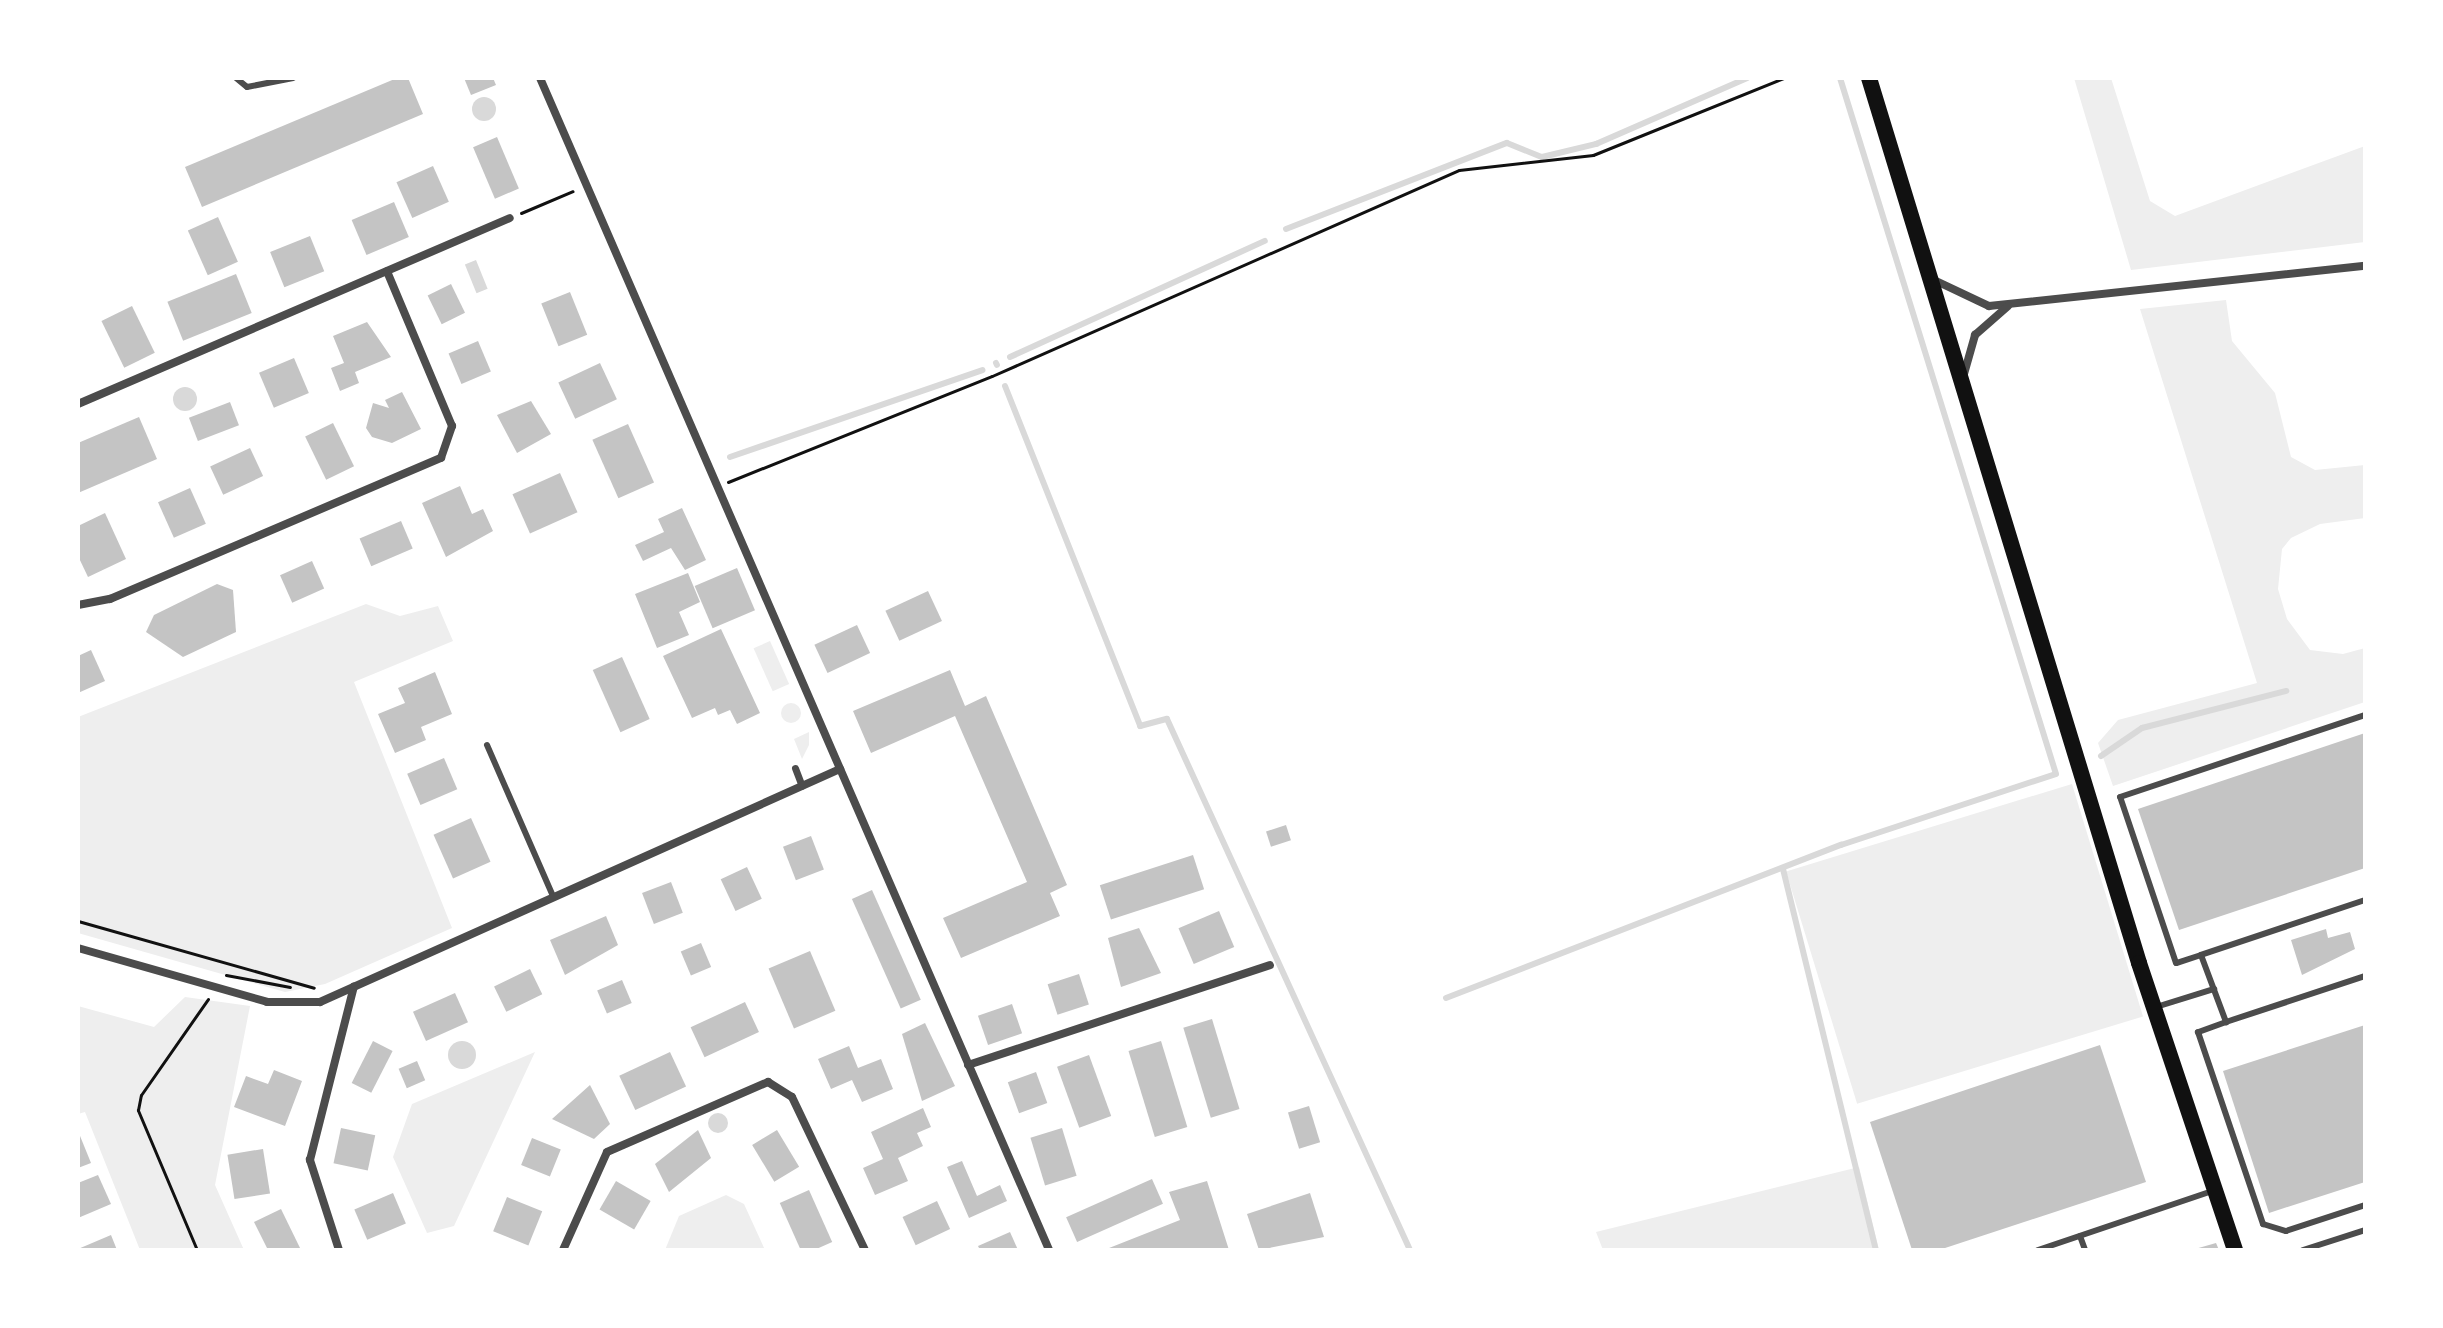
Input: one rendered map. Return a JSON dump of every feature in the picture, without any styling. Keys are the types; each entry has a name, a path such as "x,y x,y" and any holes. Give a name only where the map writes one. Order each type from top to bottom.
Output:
{"main road":[{"path":"1869,78 2154,1008 2235,1250"}],"street":[{"path":"540,78 1049,1250"},
{"path":"78,404 510,218"},
{"path":"1931,276 1962,299 2011,304 2365,266"},
{"path":"78,605 110,599 446,452 450,421 387,271"},
{"path":"1965,387 1975,335 2011,304"},
{"path":"795,768 802,786"},
{"path":"78,948 267,1002 325,1000 840,769"},
{"path":"968,1065 1270,965"},
{"path":"339,1250 310,1160 354,986"},
{"path":"563,1250 607,1152 762,1082 790,1093 865,1250"}],"lane":[{"path":"236,78 247,87 293,78"},
{"path":"2365,715 2120,797 2176,963 2365,900"},
{"path":"487,745 553,896"},
{"path":"2201,955 2226,1022"},
{"path":"2365,976 2198,1032 2263,1224 2286,1231 2365,1205"},
{"path":"2154,1008 2214,989"},
{"path":"2038,1250 2215,1190"},
{"path":"2303,1250 2365,1230"},
{"path":"2080,1236 2085,1250"}],"path":[{"path":"717,486 992,376 1459,170 1593,155 1784,78"},
{"path":"510,218 586,185"},
{"path":"78,921 309,983 325,1000"}],"shaded area":[{"path":"2074,78 2111,78 2150,201 2175,216 2365,146 2365,242 2131,270"},
{"path":"484,97 495,104 496,109 489,120 484,121 473,114 472,109 479,98"},
{"path":"476,260 488,289 476,293 465,264"},
{"path":"2226,300 2232,341 2275,393 2291,457 2315,470 2365,465 2365,518 2320,524 2291,538 2282,549 2278,589 2287,619 2310,650 2343,654 2365,648 2365,702 2113,786 2098,743 2118,720 2257,683 2140,309"},
{"path":"185,387 194,390 197,399 194,408 185,411 176,408 173,399 176,390"},
{"path":"366,604 400,616 438,606 453,641 354,682 452,928 325,984 285,992 78,933 78,717"},
{"path":"770,641 789,684 773,691 754,648"},
{"path":"791,703 798,706 801,713 798,720 791,723 784,720 781,713 784,706"},
{"path":"809,732 809,745 802,759 794,739"},
{"path":"2072,784 2143,1016 1857,1104 1786,871"},
{"path":"185,997 250,1006 215,1185 244,1250 140,1250 85,1112 78,1114 78,1006 154,1027"},
{"path":"462,1041 472,1045 476,1055 472,1065 462,1069 452,1065 448,1055 452,1045"},
{"path":"535,1052 454,1226 427,1233 393,1157 412,1104"},
{"path":"718,1113 725,1116 728,1123 725,1130 718,1133 711,1130 708,1123 711,1116"},
{"path":"1859,1167 1879,1250 1603,1250 1596,1232"},
{"path":"726,1195 744,1204 765,1250 665,1250 679,1216"}],"building":[{"path":"397,78 408,78 423,114 202,207 185,167"},
{"path":"464,78 493,78 496,85 471,95"},
{"path":"497,137 519,189 495,199 473,147"},
{"path":"433,166 449,202 412,218 396,182"},
{"path":"394,202 409,237 367,255 352,220"},
{"path":"218,217 238,262 208,275 188,230"},
{"path":"310,236 324,271 284,287 270,252"},
{"path":"236,274 252,313 183,341 167,302"},
{"path":"451,284 465,313 442,324 428,295"},
{"path":"570,292 587,335 558,346 541,304"},
{"path":"132,306 155,353 124,368 101,321"},
{"path":"367,322 391,357 355,372 359,383 340,391 331,368 344,363 333,336"},
{"path":"478,341 491,371 461,384 449,354"},
{"path":"294,358 309,393 274,408 259,373"},
{"path":"600,363 617,399 575,419 558,382"},
{"path":"402,392 421,429 392,443 372,437 366,428 373,403 389,408 385,400"},
{"path":"531,401 551,434 517,453 497,415"},
{"path":"230,402 239,425 198,441 189,418"},
{"path":"139,417 157,459 78,493 78,443"},
{"path":"333,423 354,466 326,480 305,437"},
{"path":"628,424 654,482 618,498 592,440"},
{"path":"250,448 263,476 223,495 210,467"},
{"path":"560,473 577,512 530,533 512,494"},
{"path":"460,486 472,514 483,509 493,531 446,557 422,503"},
{"path":"190,488 206,524 174,538 158,502"},
{"path":"682,508 706,560 685,570 671,548 643,561 635,545 664,532 658,519"},
{"path":"105,513 126,559 88,577 78,556 78,526"},
{"path":"401,521 413,549 371,566 360,539"},
{"path":"312,561 324,588 292,603 280,575"},
{"path":"737,568 755,610 713,628 695,586"},
{"path":"688,573 700,602 679,612 689,635 657,648 635,594"},
{"path":"217,584 233,590 236,632 183,657 146,632 154,615"},
{"path":"928,591 942,621 899,641 885,611"},
{"path":"857,625 870,653 828,673 814,645"},
{"path":"721,629 760,713 737,724 730,710 718,715 715,708 692,718 663,656"},
{"path":"91,650 105,681 78,693 78,656"},
{"path":"622,657 650,719 620,732 593,670"},
{"path":"950,670 965,706 986,696 1067,885 1050,893 1060,916 961,958 943,918 1027,882 955,716 871,753 853,711"},
{"path":"435,672 452,714 421,727 426,740 395,753 378,714 405,703 398,688"},
{"path":"2365,733 2365,868 2179,930 2138,809"},
{"path":"444,758 457,789 420,805 407,774"},
{"path":"471,818 491,862 453,879 434,835"},
{"path":"1286,825 1291,840 1271,847 1266,831"},
{"path":"811,836 824,870 796,880 783,847"},
{"path":"1193,855 1204,889 1111,920 1100,885"},
{"path":"747,867 762,899 736,911 721,879"},
{"path":"671,882 683,913 654,924 642,893"},
{"path":"872,890 921,1000 901,1009 852,899"},
{"path":"1219,911 1234,947 1194,964 1178,928"},
{"path":"606,916 618,945 565,975 550,940"},
{"path":"1139,928 1161,973 1121,987 1108,938"},
{"path":"2326,929 2328,938 2350,932 2355,949 2302,975 2291,940"},
{"path":"701,943 711,967 691,976 681,952"},
{"path":"810,951 835,1011 794,1028 769,969"},
{"path":"530,969 542,994 506,1012 494,987"},
{"path":"1079,974 1089,1004 1058,1015 1048,984"},
{"path":"622,980 632,1003 607,1014 597,991"},
{"path":"455,993 468,1022 426,1041 413,1012"},
{"path":"745,1002 759,1032 705,1057 691,1027"},
{"path":"1012,1004 1022,1033 988,1045 978,1016"},
{"path":"1212,1019 1239,1109 1211,1118 1183,1028"},
{"path":"925,1023 955,1086 922,1101 902,1034"},
{"path":"2365,1025 2365,1182 2269,1213 2223,1071"},
{"path":"373,1041 393,1051 371,1093 352,1083"},
{"path":"1161,1041 1187,1127 1155,1137 1128,1051"},
{"path":"2100,1045 2146,1182 1939,1250 1912,1250 1870,1122"},
{"path":"849,1046 858,1068 881,1059 893,1089 862,1102 852,1080 831,1089 818,1059"},
{"path":"670,1052 686,1086 635,1110 619,1076"},
{"path":"1089,1055 1111,1116 1079,1128 1057,1067"},
{"path":"417,1061 425,1080 407,1088 399,1069"},
{"path":"274,1070 302,1081 285,1126 234,1107 246,1076 268,1084"},
{"path":"1036,1072 1047,1103 1019,1113 1008,1082"},
{"path":"590,1085 610,1124 594,1139 552,1119"},
{"path":"1309,1106 1320,1142 1299,1149 1288,1112"},
{"path":"923,1108 931,1127 917,1133 923,1146 898,1158 908,1181 875,1195 863,1168 883,1159 871,1132"},
{"path":"341,1128 375,1135 368,1170 334,1163"},
{"path":"1062,1128 1077,1176 1045,1185 1030,1138"},
{"path":"698,1130 711,1158 669,1192 655,1164"},
{"path":"777,1130 799,1167 774,1182 752,1145"},
{"path":"78,1131 91,1163 78,1168"},
{"path":"532,1138 561,1150 550,1177 521,1165"},
{"path":"263,1149 270,1193 234,1199 227,1155"},
{"path":"962,1161 977,1196 1000,1185 1007,1201 969,1218 947,1167"},
{"path":"98,1175 111,1204 78,1218 78,1183"},
{"path":"1152,1179 1163,1204 1077,1242 1066,1217"},
{"path":"616,1181 651,1201 634,1230 600,1210"},
{"path":"1207,1181 1229,1250 1104,1250 1180,1220 1169,1192"},
{"path":"809,1190 832,1242 814,1250 801,1250 780,1203"},
{"path":"393,1193 406,1223 367,1240 354,1209"},
{"path":"1310,1193 1324,1237 1259,1250 1247,1214"},
{"path":"507,1197 542,1211 528,1246 493,1231"},
{"path":"937,1201 950,1229 916,1245 903,1217"},
{"path":"281,1209 301,1250 268,1250 254,1222"},
{"path":"1010,1232 1018,1250 980,1250 978,1246"},
{"path":"111,1235 117,1250 78,1250 78,1249"},
{"path":"2216,1243 2219,1250 2195,1250 2195,1249"}],"waterway":[{"path":"1286,229 1507,143 1542,157 1596,144 1747,78"},
{"path":"1446,998 1841,845 2056,774 1840,78"},
{"path":"1010,357 1265,241"},
{"path":"730,457 982,370"},
{"path":"1005,386 1140,726 1167,719 1410,1250"},
{"path":"2101,756 2142,728 2286,691"},
{"path":"1783,869 1876,1250"}]}
